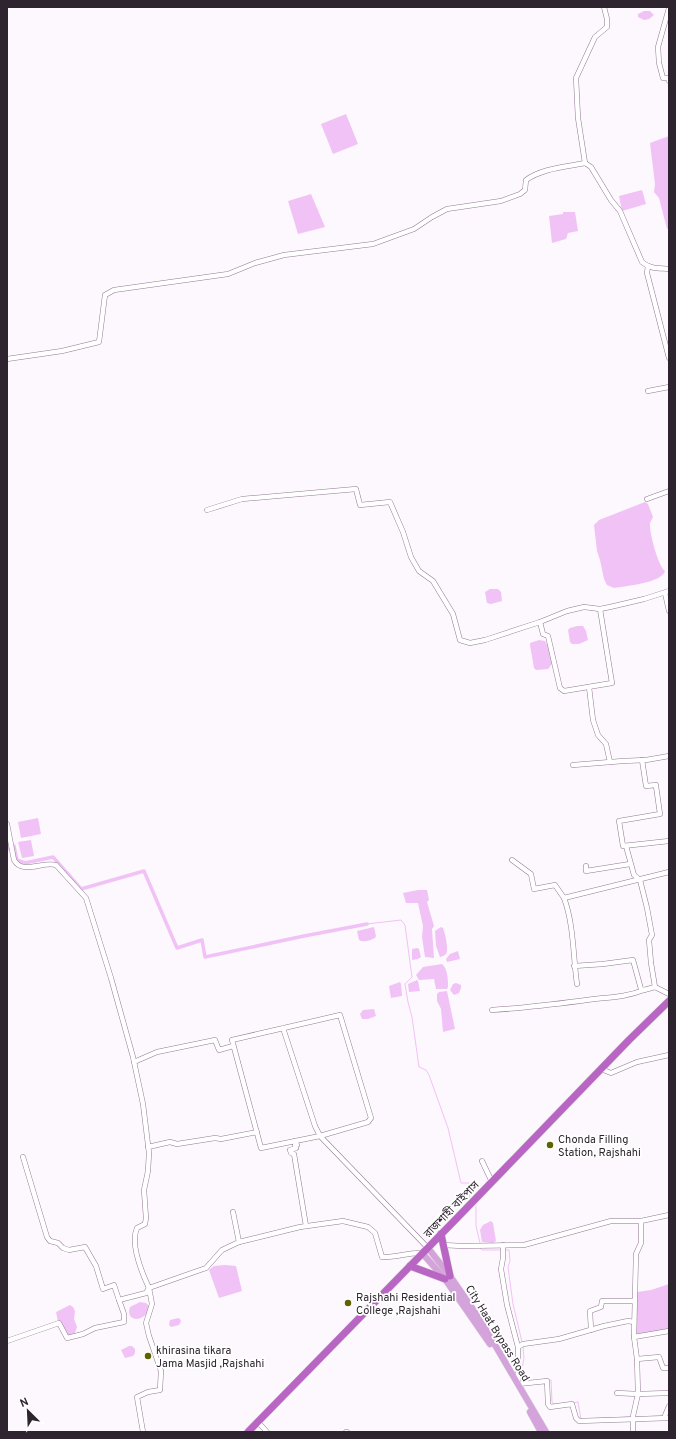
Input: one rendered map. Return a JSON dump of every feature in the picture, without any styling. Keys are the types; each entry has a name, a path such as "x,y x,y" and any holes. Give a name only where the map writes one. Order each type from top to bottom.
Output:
{"highway":[{"name":"রাজশাহী বাইপাস","path":"248,1432 669,1000"},
{"path":"410,1266 448,1278 441,1234"}],"main road":[{"name":"City Haat Bypass Road","path":"425,1251 481,1321 546,1432"},
{"name":"City Haat Bypass Road","path":"448,1278 496,1352 541,1432"}],"street":[{"path":"585,163 578,118 576,78 595,37 607,27 604,7"},
{"path":"669,8 658,47 659,63 663,78 668,78 669,81"},
{"path":"7,359 62,351 99,342 105,295 114,290 228,274 255,263 284,255 373,244 414,229 447,209 501,201 520,194 525,190 526,180 531,176 548,170 585,163 591,167 620,211 642,262 653,268 669,269"},
{"path":"648,266 647,273 669,358"},
{"path":"648,391 669,387"},
{"path":"207,510 242,499 356,489 360,505 390,502 403,532 411,557 419,570 433,581 453,614 460,640 470,643 485,640 540,622 573,609 584,607 600,608 644,599 667,592 669,611"},
{"path":"647,499 669,492"},
{"path":"540,622 543,634 548,636 560,688 564,692 612,682 600,608"},
{"path":"589,687 593,720 598,735 606,744 610,762"},
{"path":"573,765 646,760 669,756"},
{"path":"642,760 646,786 656,785 660,814 619,821 623,846 626,846 634,875 640,880 647,908 652,935 649,940 655,987"},
{"path":"7,824 16,864 20,867 44,864 56,865 86,898 113,985 134,1062 143,1104 148,1147 148,1171 144,1190 146,1218 144,1224 137,1228 134,1238 141,1272 149,1288 152,1304 146,1322 149,1336 161,1371 160,1390 148,1392 138,1397 143,1432"},
{"path":"626,846 669,841"},
{"path":"512,860 531,874 534,889 555,885 564,898 571,924 577,984"},
{"path":"586,866 586,872 630,864"},
{"path":"564,898 669,872"},
{"path":"574,966 633,960 641,989 644,990"},
{"path":"492,1010 539,1007 628,996 655,987 669,994"},
{"path":"340,1015 370,1118 368,1122 320,1136 261,1148 232,1040 283,1028 340,1015"},
{"path":"118,1300 146,1293 149,1288 206,1268 222,1250 239,1242 306,1226 342,1222 368,1227 375,1233 382,1257 389,1258 425,1251 320,1136 315,1126 283,1028"},
{"path":"134,1062 157,1052 215,1040 219,1050 233,1046"},
{"path":"601,1069 611,1073 637,1062 669,1056"},
{"path":"148,1147 170,1142 177,1144 200,1140 204,1141 215,1138 221,1139 257,1132"},
{"path":"295,1141 297,1145 295,1145 296,1148 290,1150 291,1153 294,1154 306,1226"},
{"path":"7,1341 59,1323 67,1338 82,1334 95,1328 124,1322 124,1314 114,1285 102,1289 96,1266 85,1247 69,1250 63,1248 58,1243 50,1241 47,1237 23,1157"},
{"path":"482,1161 492,1182"},
{"path":"233,1212 239,1242"},
{"path":"443,1245 524,1245 611,1221 641,1221 669,1215"},
{"path":"633,1432 633,1418 638,1394 637,1359 634,1337 634,1301 636,1284 636,1254 641,1243 641,1221"},
{"path":"503,1246 501,1269 507,1305 518,1347 518,1384 547,1381 548,1404 550,1406 572,1404 578,1421 666,1418 669,1406"},
{"path":"591,1330 590,1311 601,1307 602,1301 634,1301"},
{"path":"518,1347 523,1344 559,1339 628,1321 634,1322"},
{"path":"634,1337 669,1331"},
{"path":"637,1359 659,1357 663,1368 669,1368"},
{"path":"617,1393 669,1393"},
{"path":"258,1422 267,1432"}],"shaded area":[{"path":"644,11 650,11 654,15 649,19 644,20 638,17 638,14"},
{"path":"346,114 358,144 333,154 321,124"},
{"path":"669,136 669,229 667,229 659,198 654,192 655,184 650,143"},
{"path":"642,190 646,204 622,211 619,196"},
{"path":"311,194 325,227 298,234 288,201"},
{"path":"563,212 575,212 578,231 568,233 566,239 552,243 549,216 563,214"},
{"path":"645,502 648,504 653,517 650,527 654,548 662,568 665,571 662,575 650,581 614,588 607,585 604,579 597,551 594,525 599,520"},
{"path":"490,589 498,589 501,592 502,601 491,604 487,603 485,592"},
{"path":"577,626 583,626 588,640 579,644 572,644 570,642 568,630"},
{"path":"539,640 545,641 549,648 552,664 548,669 536,670 534,668 530,643"},
{"path":"38,818 41,834 21,838 18,822"},
{"path":"31,840 34,856 22,858 18,842"},
{"path":"427,890 429,900 427,902 434,926 432,929 434,958 425,957 422,937 423,926 418,903 406,903 403,893"},
{"path":"374,927 375,938 365,941 359,940 357,931"},
{"path":"441,927 443,928 445,934 447,952 440,957 436,946 435,931"},
{"path":"412,949 419,949 421,957 412,960"},
{"path":"458,951 460,959 447,962 446,959 450,954"},
{"path":"442,964 447,975 447,989 436,989 434,979 419,980 416,975 423,967"},
{"path":"417,980 420,991 409,992 408,984"},
{"path":"400,982 402,996 391,998 389,986"},
{"path":"456,983 461,985 461,988 459,993 454,995 450,990 453,984"},
{"path":"447,991 455,1029 443,1032 441,1009 437,1001 437,994 439,992"},
{"path":"374,1009 376,1016 368,1019 362,1019 360,1014 363,1010"},
{"path":"491,1221 493,1223 496,1241 493,1243 482,1242 480,1230 483,1225"},
{"path":"214,1266 236,1266 242,1291 219,1298 209,1270"},
{"path":"669,1284 669,1330 636,1333 637,1292 651,1290"},
{"path":"140,1302 146,1303 149,1306 148,1312 141,1318 133,1318 130,1316 130,1307"},
{"path":"70,1305 75,1311 74,1319 77,1327 75,1333 67,1336 58,1322 56,1312"},
{"path":"178,1318 181,1321 179,1325 171,1327 169,1325 170,1320"},
{"path":"132,1346 135,1349 135,1353 133,1356 125,1358 121,1350"}],"waterway":[{"path":"7,849 14,846 17,860 25,863 53,857 81,889 144,871 177,948 202,940 205,957 367,924"},
{"path":"367,924 401,920 405,925 412,977 405,984 412,1017 419,1067 426,1070 429,1075 448,1128 461,1183 469,1183 471,1186 469,1198"},
{"path":"476,1206 476,1226 480,1243"},
{"path":"480,1248 482,1250 501,1250"},
{"path":"506,1250 509,1250 510,1261 508,1267 513,1304 522,1342"},
{"path":"523,1347 524,1358 520,1379 524,1382"},
{"path":"549,1380 551,1380 552,1402 555,1405"},
{"path":"573,1403 578,1402 581,1419 630,1417"},
{"path":"635,1417 662,1416"}],"place":[{"name":"Chonda Filling Station, Rajshahi","path":"550,1145"},
{"name":"Rajshahi Residential College ,Rajshahi","path":"348,1303"},
{"name":"khirasina tikara Jama Masjid ,Rajshahi","path":"148,1356"}]}
